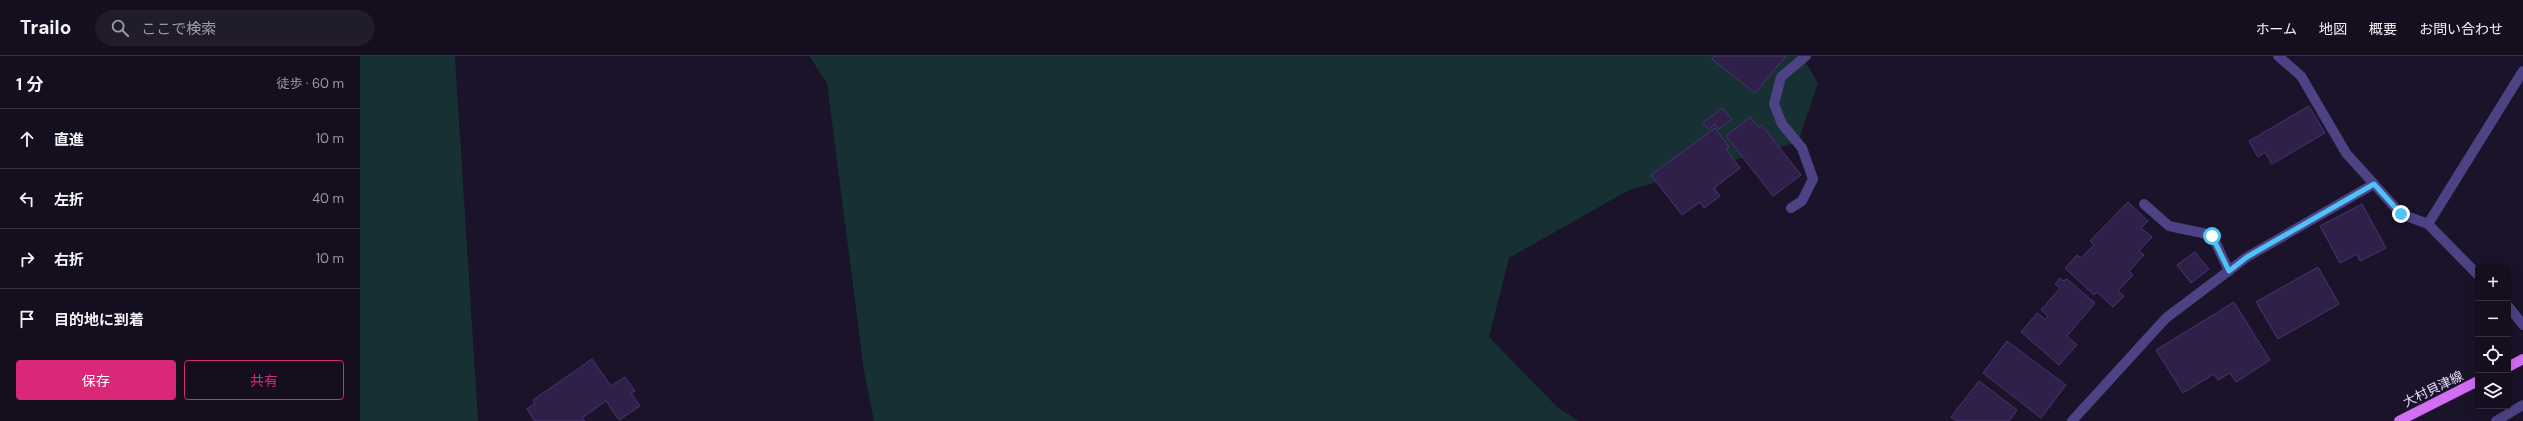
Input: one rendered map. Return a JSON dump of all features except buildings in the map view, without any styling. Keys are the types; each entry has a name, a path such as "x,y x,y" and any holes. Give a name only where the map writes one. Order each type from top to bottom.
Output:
{"main road":[{"path":"2511,365 2523,359"},
{"name":"大村貝津線","path":"2399,421 2475,383"}],"street":[{"path":"1792,208 1802,201 1813,179 1802,148 1782,124 1774,104 1781,77 1806,56"},
{"path":"2278,56 2301,76 2346,153 2401,214 2428,224 2475,272"},
{"path":"2428,224 2523,71"},
{"path":"2072,421 2166,318 2247,257 2374,184"},
{"path":"2144,204 2169,226 2212,236 2229,271"},
{"path":"2511,310 2523,325"},
{"path":"2496,421 2523,405"}],"green space":[{"path":"360,56 455,56 478,421 360,421"},
{"path":"809,56 1802,56 1818,83 1798,142 1629,190 1509,258 1489,337 1557,407 1579,421 874,421 864,371 827,83"}],"route":[{"path":"2212,236 2229,271 2247,257 2374,184 2401,214"}]}
